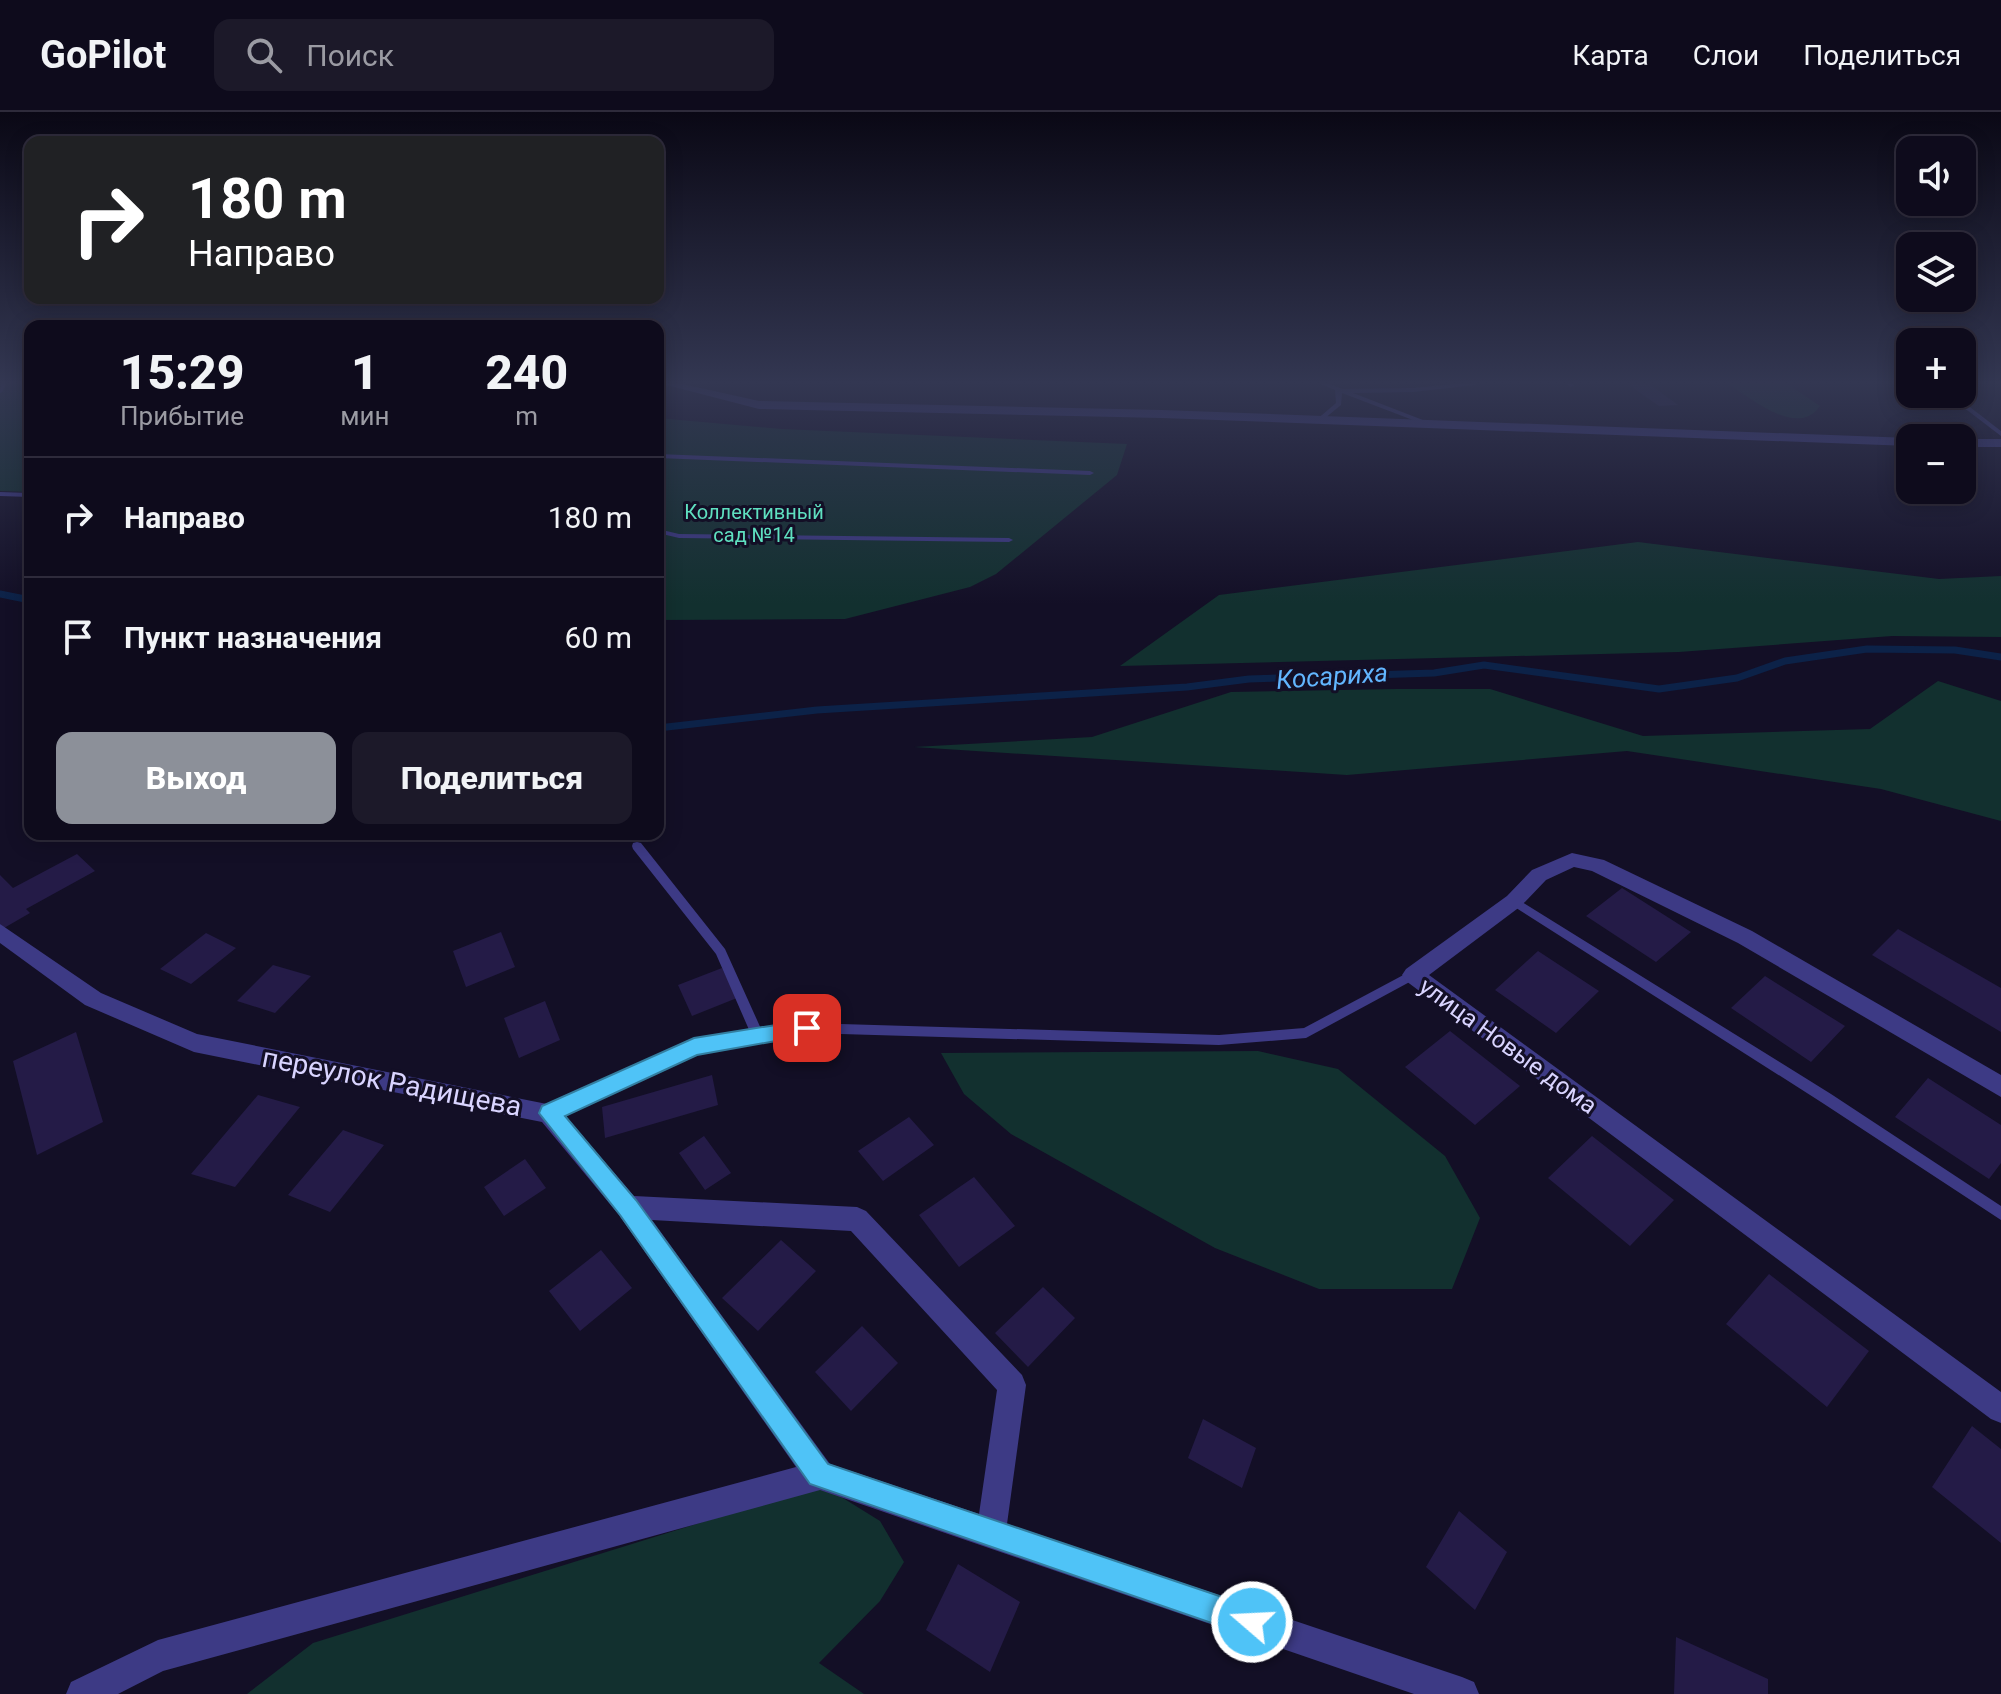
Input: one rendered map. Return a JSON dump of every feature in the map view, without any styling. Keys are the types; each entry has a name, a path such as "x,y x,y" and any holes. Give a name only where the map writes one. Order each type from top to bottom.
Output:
{"street":[{"name":"улица Новые дома","path":"2001,1087 1745,937 1597,865 1572,860 1539,875 1514,901 1413,975 2001,1409"},
{"name":"переулок Радищева","path":"0,932 93,999 194,1043 549,1113 628,1207 820,1475"},
{"path":"628,1207 857,1219 1012,1385 991,1533"},
{"path":"83,1694 158,1656 820,1475 1457,1693"}],"lane":[{"path":"679,457 1090,473"},
{"path":"0,494 24,495"},
{"path":"664,532 679,536 1009,540"},
{"path":"637,846 721,952 758,1036"},
{"path":"1514,901 1826,1098 2001,1214"},
{"path":"549,1113 694,1047 807,1028 1219,1040 1306,1033 1413,975"}],"green space":[{"path":"0,457 24,457 24,492 0,491"},
{"name":"Коллективный сад №14","path":"664,457 1123,457 1117,475 996,574 970,587 845,619 664,620"},
{"path":"1638,542 1939,579 2001,576 2001,637 1892,636 1679,652 1120,666 1219,595"},
{"path":"1938,681 2001,701 2001,821 1881,789 1627,751 1347,775 914,747 1092,737 1231,692 1490,689 1643,736 1870,729"},
{"path":"1258,1051 1338,1069 1445,1156 1480,1218 1452,1289 1319,1289 1215,1248 1011,1134 964,1094 941,1053"},
{"path":"822,1485 880,1521 904,1562 880,1601 819,1663 864,1694 247,1694 313,1643"}],"building":[{"path":"77,854 95,871 26,909 30,913 4,928 0,924 0,875 13,888"},
{"path":"1622,888 1691,932 1656,962 1586,916"},
{"path":"1898,929 2001,988 2001,1032 1872,955"},
{"path":"501,932 515,967 466,987 453,951"},
{"path":"206,933 236,948 191,984 160,969"},
{"path":"1538,951 1599,991 1556,1033 1495,990"},
{"path":"273,965 311,976 275,1013 237,1001"},
{"path":"722,968 737,998 692,1016 678,985"},
{"path":"1765,976 1845,1026 1811,1062 1731,1008"},
{"path":"545,1001 560,1040 519,1058 504,1018"},
{"path":"1450,1031 1520,1086 1475,1125 1405,1067"},
{"path":"76,1032 103,1122 37,1155 13,1061"},
{"path":"712,1075 718,1105 605,1138 602,1107"},
{"path":"1928,1078 2001,1125 2001,1163 1989,1179 1895,1117"},
{"path":"258,1095 300,1107 235,1187 191,1174"},
{"path":"909,1117 934,1145 883,1181 858,1151"},
{"path":"343,1130 384,1145 330,1212 288,1195"},
{"path":"704,1136 731,1173 705,1190 679,1153"},
{"path":"1592,1136 1674,1200 1630,1246 1548,1178"},
{"path":"525,1159 546,1188 504,1216 484,1187"},
{"path":"974,1177 1015,1226 959,1267 919,1215"},
{"path":"781,1240 816,1271 758,1331 722,1298"},
{"path":"601,1250 632,1288 580,1331 549,1291"},
{"path":"1769,1274 1869,1351 1827,1407 1726,1324"},
{"path":"1043,1287 1075,1318 1028,1367 995,1333"},
{"path":"862,1326 898,1363 851,1411 815,1372"},
{"path":"1203,1419 1256,1448 1242,1488 1188,1458"},
{"path":"1972,1426 2001,1449 2001,1543 1932,1487"},
{"path":"1459,1511 1507,1552 1475,1610 1426,1567"},
{"path":"958,1564 1020,1602 990,1672 926,1630"},
{"path":"1676,1637 1768,1679 1768,1694 1674,1694"}],"waterway":[{"name":"Косариха","path":"0,594 24,599"},
{"name":"Косариха","path":"664,727 817,710 1187,687 1249,679 1434,673 1484,665 1659,689 1737,678 1785,661 1867,649 1955,650 2001,657"}],"route":[{"path":"807,1028 694,1047 549,1113 628,1207 820,1475 1252,1622"}]}
